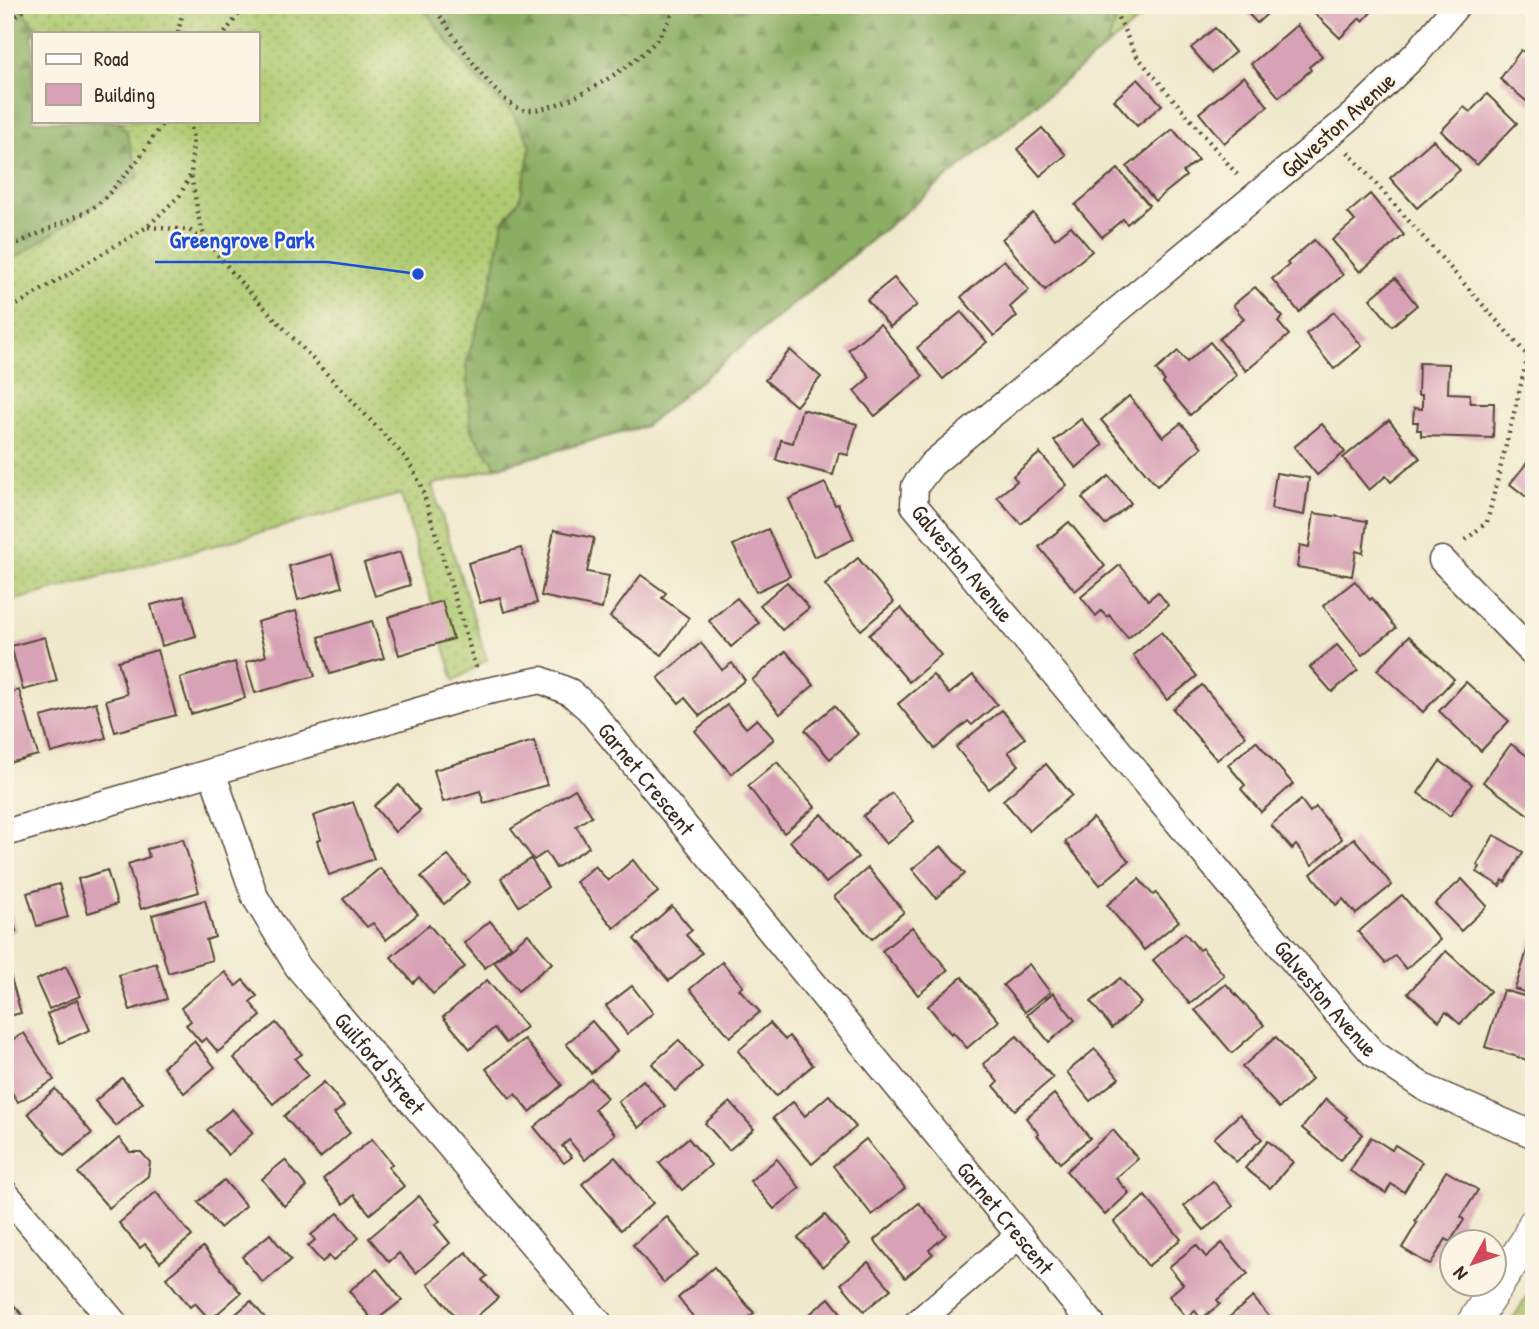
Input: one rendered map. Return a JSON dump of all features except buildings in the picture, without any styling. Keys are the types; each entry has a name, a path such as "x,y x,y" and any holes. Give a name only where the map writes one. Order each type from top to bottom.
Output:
{"street":[{"name":"Galveston Avenue","path":"1457,5 1417,53 1333,132 932,464 915,486 914,505 1373,1053 1425,1088 1534,1135"},
{"path":"1442,560 1534,654"},
{"name":"Garnet Crescent","path":"5,833 483,692 541,680 570,692 589,709 1092,1324"},
{"name":"Guilford Street","path":"212,772 255,897 298,967 600,1324"},
{"path":"5,1193 115,1324"},
{"path":"1472,1324 1527,1240 1534,1224"},
{"path":"916,1324 1018,1236"}],"path":[{"path":"5,24 32,5"},
{"path":"177,32 184,5"},
{"path":"226,32 245,5"},
{"path":"432,5 484,76 519,108 530,109 565,102 589,91 634,60 652,45 677,5"},
{"path":"1112,5 1136,55 1245,183"},
{"path":"5,249 73,218 104,199 138,160 163,122"},
{"path":"190,122 193,138 191,175 206,241"},
{"path":"1333,132 1528,356 1487,522 1442,560"},
{"path":"5,312 147,227 180,195 191,175"},
{"path":"147,227 189,230 206,241 244,286 411,466 421,485 479,679"}],"green space":[{"path":"5,5 1157,5 645,426 432,485 487,660 454,681 401,494 5,603"},
{"path":"5,5 17,5 40,32 32,32 32,122 118,122 126,130 139,176 5,265"},
{"path":"421,5 1101,5 1115,23 1107,46 645,426 497,467 471,431 466,363 490,288 503,222 520,199 531,146 513,114 471,73"},
{"path":"1534,1285 1534,1324 1510,1324 1531,1289"}],"place":[{"name":"Greengrove Park","path":"418,274"}]}
